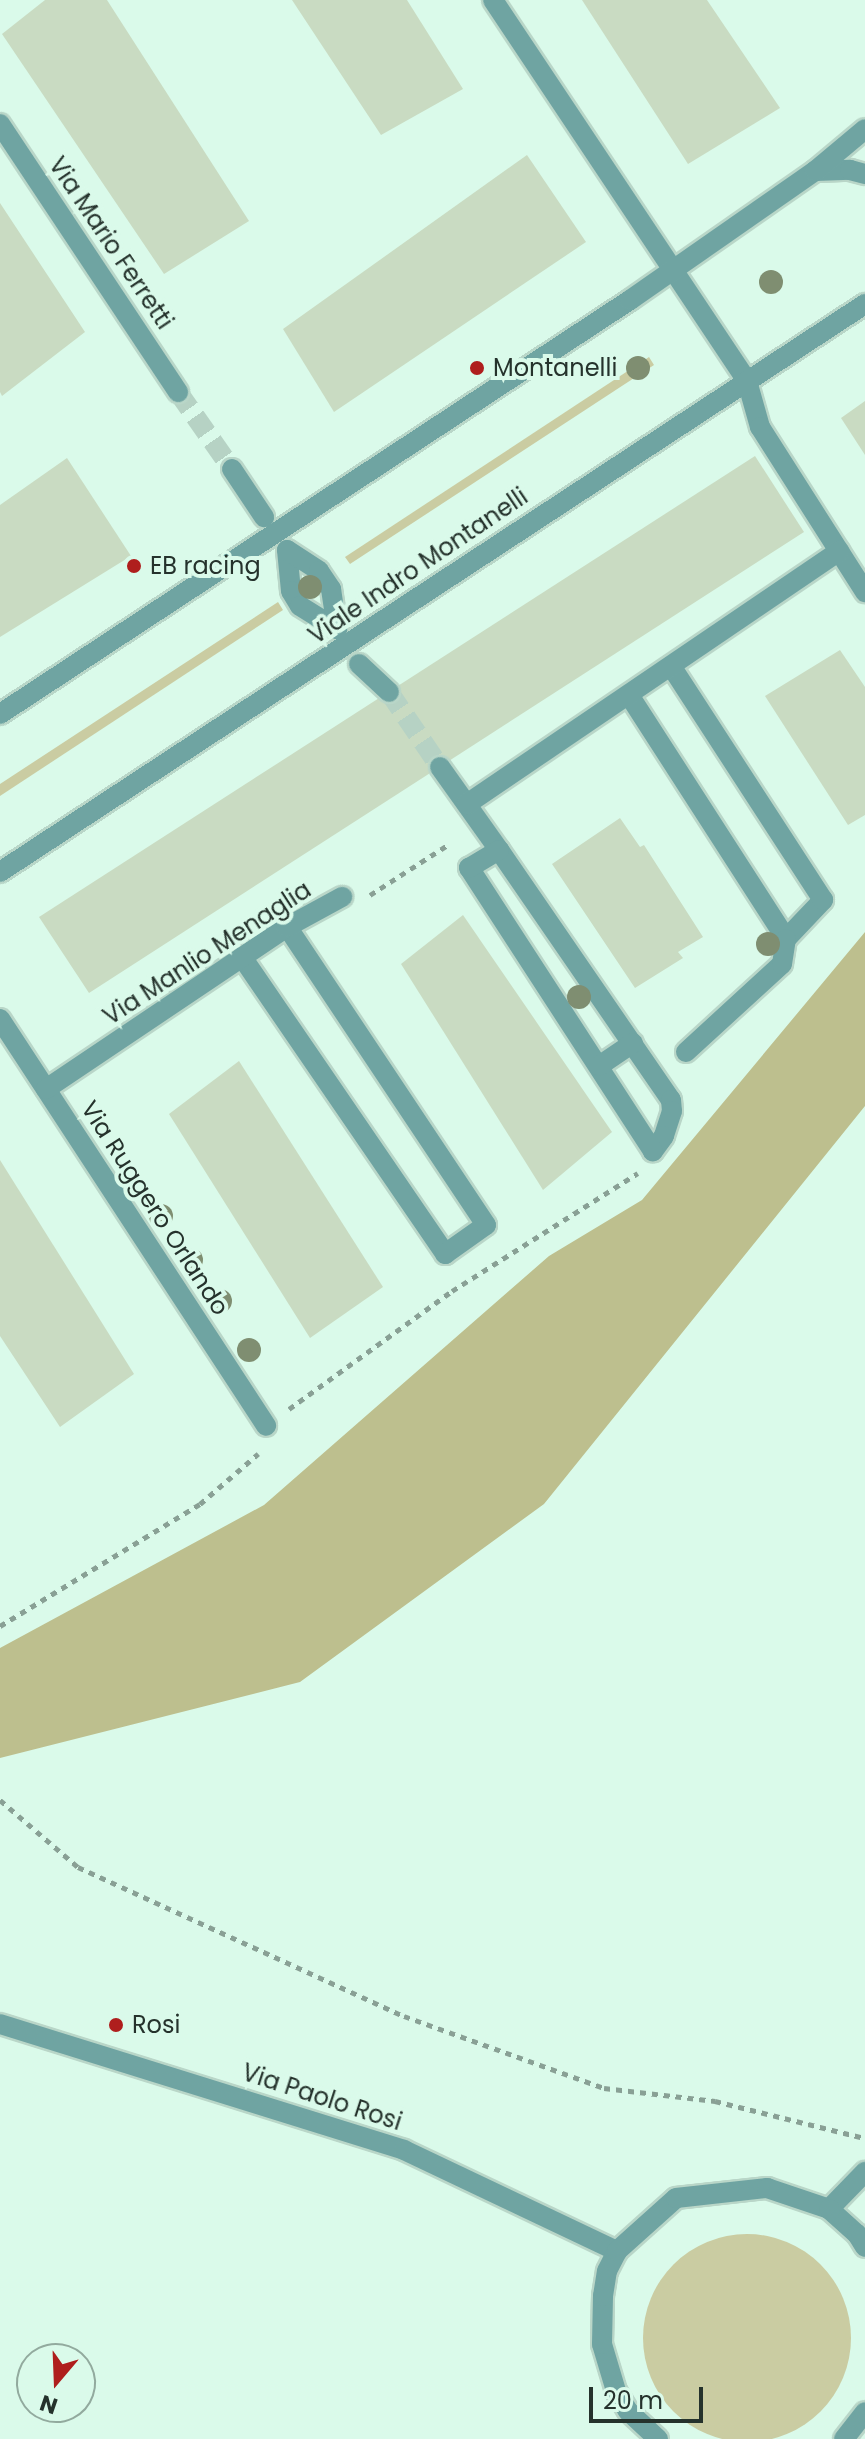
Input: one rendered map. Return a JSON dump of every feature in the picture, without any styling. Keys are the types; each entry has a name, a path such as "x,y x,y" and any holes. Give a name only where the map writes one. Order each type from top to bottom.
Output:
{"street":[{"path":"493,0 747,381 760,427 865,592"},
{"name":"Via Mario Ferretti","path":"0,124 178,392"},
{"path":"0,714 673,270 815,171 865,129"},
{"path":"815,171 850,170 865,174"},
{"name":"Viale Indro Montanelli","path":"0,872 865,304"},
{"path":"232,469 264,517"},
{"path":"467,804 839,551"},
{"path":"359,664 389,692"},
{"path":"671,666 823,900 786,939 782,964 686,1052"},
{"path":"629,695 786,939"},
{"path":"440,767 467,804 577,960 671,1100 672,1111 664,1136 653,1151 545,980 469,868 499,850"},
{"name":"Via Manlio Menaglia","path":"46,1089 287,927 342,897"},
{"path":"242,957 445,1254 486,1225 287,927"},
{"path":"545,980 577,960"},
{"name":"Via Ruggero Orlando","path":"0,1019 266,1426"},
{"path":"599,1066 633,1043"},
{"name":"Via Paolo Rosi","path":"0,2024 404,2150 617,2251"},
{"path":"829,2209 865,2172"},
{"path":"658,2439 628,2411 616,2391 602,2344 605,2283 617,2251 676,2198 767,2188 829,2209 857,2234 865,2247"},
{"path":"844,2439 865,2412"}],"path":[{"name":"Via Manlio Menaglia","path":"342,897 362,901 480,823"},
{"path":"0,1626 200,1504 261,1450 266,1426 452,1291 638,1173 655,1160 653,1151"},
{"path":"0,1800 78,1867 404,2016 604,2088 715,2101 865,2138"}],"green space":[{"path":"649,357 654,365 350,564 345,557"},
{"path":"278,602 283,610 0,796 0,784"},
{"path":"865,932 865,1106 544,1504 300,1682 0,1758 0,1648 264,1505 549,1256 642,1200"},
{"path":"747,2234 787,2242 820,2265 843,2298 851,2338 843,2378 820,2411 787,2434 747,2442 707,2434 674,2411 651,2378 643,2338 651,2298 674,2265 707,2242"}],"building":[{"path":"45,0 107,0 249,221 164,274 2,34"},
{"path":"292,0 407,0 463,89 381,135"},
{"path":"582,0 707,0 780,108 688,164"},
{"path":"527,155 586,242 334,412 283,329"},
{"path":"0,203 85,332 2,396 0,392"},
{"path":"865,401 865,455 841,418"},
{"path":"755,456 804,532 89,993 39,917"},
{"path":"67,458 131,556 0,637 0,505"},
{"path":"840,650 865,687 865,815 848,825 765,696"},
{"path":"620,818 640,847 644,845 703,937 678,952 683,958 635,988 552,864"},
{"path":"463,915 612,1132 543,1190 401,964"},
{"path":"239,1061 383,1287 310,1338 169,1114"},
{"path":"0,1160 134,1374 60,1427 0,1336"}],"tunnel":[{"path":"178,392 232,469"},
{"path":"389,692 440,767"}],"place":[{"name":"Montanelli","path":"477,368"},
{"name":"EB racing","path":"134,566"},
{"name":"Rosi","path":"116,2025"}]}
